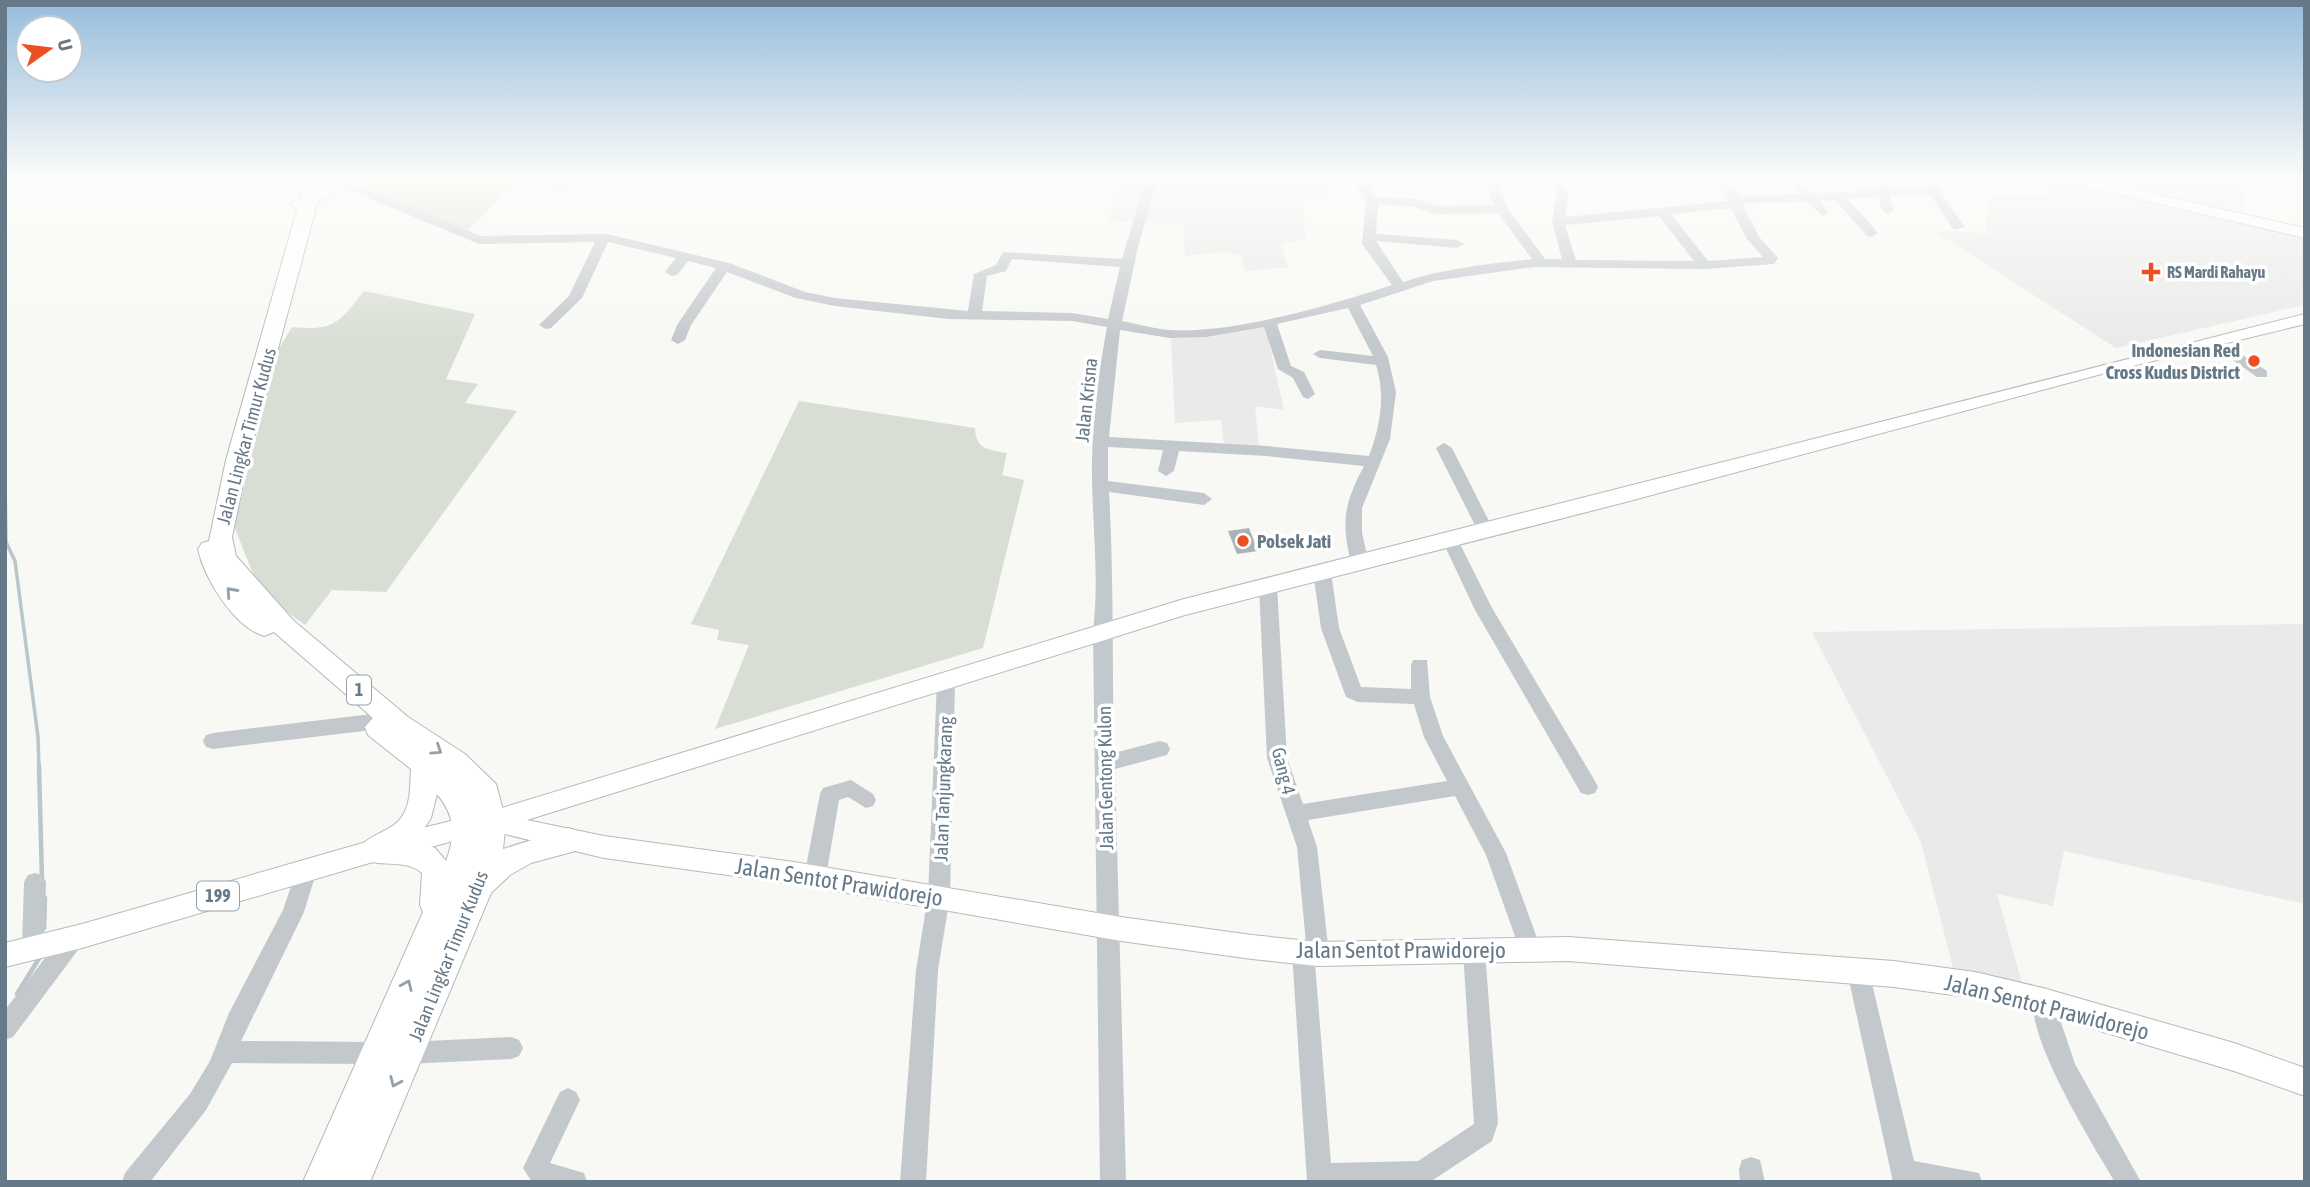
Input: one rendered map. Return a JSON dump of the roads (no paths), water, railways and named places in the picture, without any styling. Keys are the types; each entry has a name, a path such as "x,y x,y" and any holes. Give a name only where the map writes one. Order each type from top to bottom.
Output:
{"highway":[{"name":"Jalan Lingkar Timur Kudus","path":"303,233 225,461 209,537 213,566 225,587 274,636 452,790 467,813 480,823"},
{"name":"Jalan Lingkar Timur Kudus","path":"305,233 237,460 220,537 225,559 285,628 399,725 455,762 486,792 480,823 488,856 479,885 392,1053 320,1182"},
{"path":"373,850 398,840 411,829 421,815 425,767"},
{"name":"Jalan Lingkar Timur Kudus","path":"352,1182 429,936 468,836 480,823"},
{"path":"479,885 496,866 510,857 569,841"},
{"path":"373,850 415,851 430,860 439,874 429,936"}],"main road":[{"path":"480,823 610,782 729,749 1102,631 2305,319"},
{"name":"Jalan Sentot Prawidorejo","path":"480,823 569,841 939,896 1209,942 1310,953 1582,949 1858,971 1975,985 2234,1057 2305,1082"},
{"name":"199","path":"5,956 373,850 480,823"}],"street":[{"path":"459,233 479,240 603,238 724,266 819,299 974,316 1062,317 1115,323 1155,333 1182,334 1269,322 1352,303 1399,286 1461,271 1541,263 1704,265 1771,260 1750,233"},
{"name":"Jalan Krisna","path":"1102,631 1106,604 1107,547 1101,442 1104,388 1127,263 1136,233"},
{"path":"1368,233 1372,249 1399,286"},
{"path":"1520,233 1541,263"},
{"path":"1561,233 1570,263"},
{"path":"1679,233 1704,265"},
{"path":"1368,237 1457,244"},
{"path":"546,325 575,298 603,238"},
{"path":"974,316 981,274 1001,268 1008,255 1127,263"},
{"path":"672,272 685,256"},
{"path":"678,340 684,325 724,266"},
{"path":"1352,303 1382,360 1389,391 1388,416 1374,462 1359,490 1353,514 1354,542 1360,563"},
{"path":"1269,322 1285,369 1299,375 1308,394"},
{"path":"2215,341 2262,374"},
{"path":"1320,354 1382,360"},
{"path":"1101,442 1266,451 1374,462"},
{"path":"1166,471 1172,447"},
{"path":"1444,448 1486,530"},
{"path":"1102,486 1205,499"},
{"path":"1450,540 1484,610 1588,787"},
{"path":"1322,572 1330,628 1353,692 1358,695 1421,697"},
{"name":"Gang 4","path":"1268,586 1277,758 1307,847 1320,1179"},
{"name":"Jalan Gentong Kulon","path":"1102,631 1113,1182"},
{"path":"1420,665 1421,697 1434,737 1504,873 1530,949"},
{"name":"Jalan Tanjungkarang","path":"913,1182 927,970 939,896 946,681"},
{"path":"213,741 372,722"},
{"path":"1105,763 1160,749"},
{"path":"1295,814 1460,787"},
{"path":"815,877 830,794 851,788 866,800"},
{"path":"134,1182 198,1102 219,1068 223,1052 293,912 306,870"},
{"path":"33,947 34,882"},
{"path":"5,1029 68,940"},
{"path":"1320,1179 1425,1177 1454,1149 1478,1137 1486,1123 1474,951"},
{"path":"1858,971 1906,1177 1970,1182"},
{"path":"2043,1002 2048,1030 2075,1087 2129,1182"},
{"path":"223,1052 392,1053 511,1048"},
{"path":"568,1100 535,1168 541,1173 575,1182"}],"waterway":[{"path":"5,485 6,542 15,561 38,737 39,768"},
{"path":"39,766 42,880"},
{"path":"44,928 45,898"},
{"path":"17,994 40,957"}],"place":[{"name":"RS Mardi Rahayu","path":"2151,272"},
{"name":"Indonesian Red Cross Kudus District","path":"2254,361"},
{"name":"Polsek Jati","path":"1243,541"}]}
